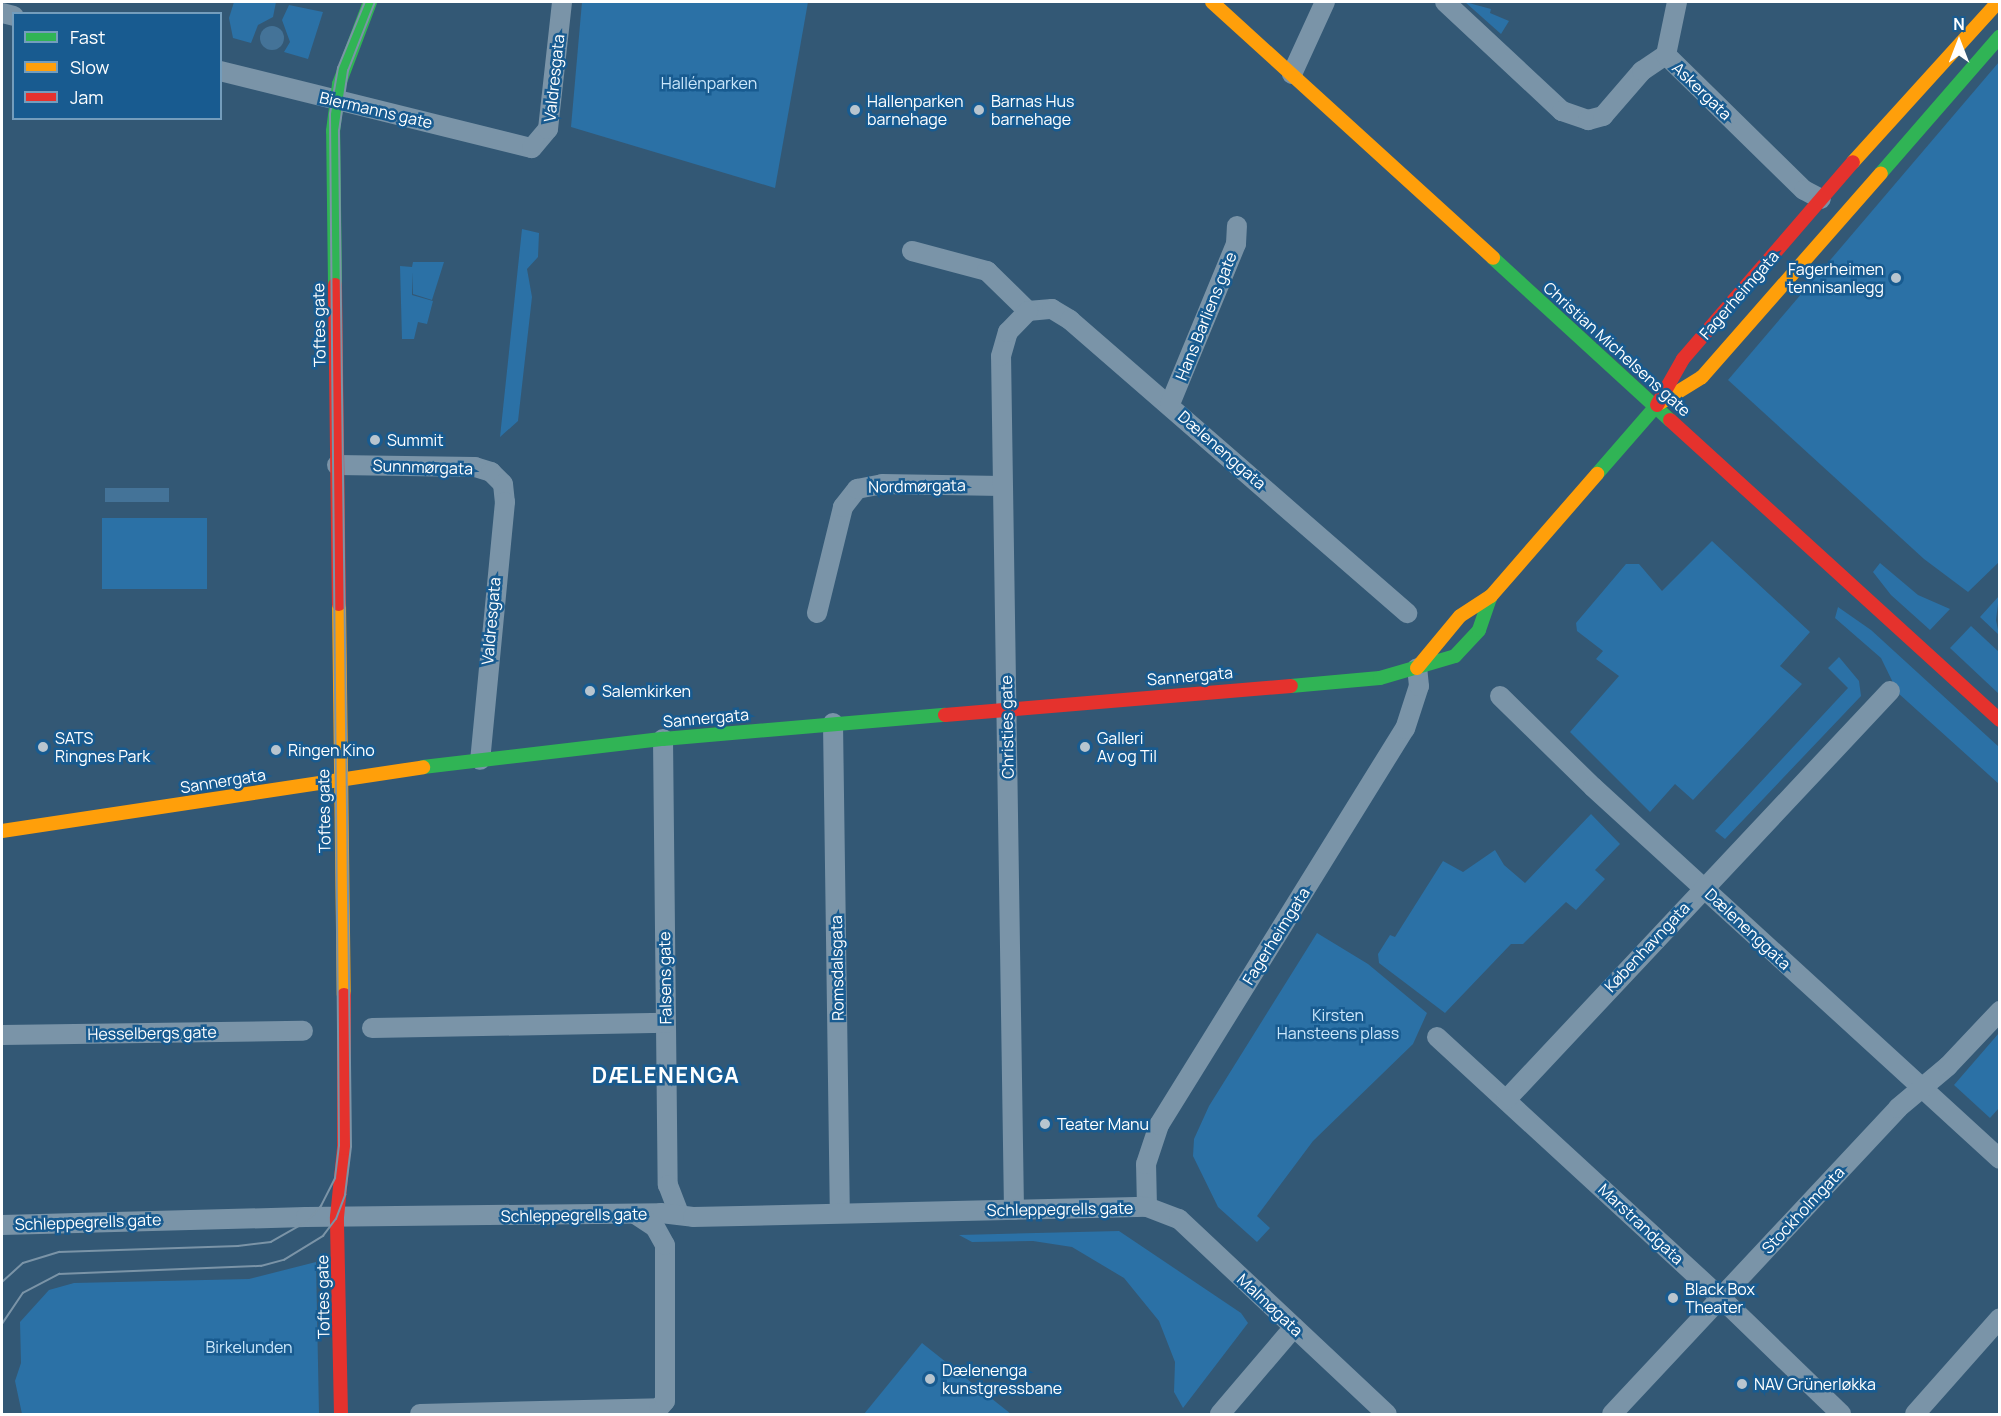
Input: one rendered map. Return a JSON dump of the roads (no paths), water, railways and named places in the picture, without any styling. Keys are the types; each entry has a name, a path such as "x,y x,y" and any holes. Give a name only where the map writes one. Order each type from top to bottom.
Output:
{"main road":[{"name":"Toftes gate","path":"341,1414 337,1217 344,1148 333,150 336,99 370,2"},
{"name":"Christian Michelsens gate","path":"1212,2 1657,405 2000,720"},
{"name":"Fagerheimgata","path":"1417,668 1460,616 1491,596 1657,405 1683,359 1821,199 1998,2"},
{"path":"1657,405 1702,377 2000,36"},
{"name":"Fagerheimgata","path":"1417,668 1455,656 1468,644 1479,630 1491,596"},
{"name":"Sannergata","path":"2,831 340,777 480,759 833,723 1365,680 1417,668"}],"street":[{"name":"Valdresgata","path":"532,148 548,129 562,2"},
{"path":"1292,74 1324,2"},
{"name":"Askergata","path":"1445,2 1562,111 1588,120 1603,116 1642,71 1666,55 1804,190 1821,199"},
{"path":"1666,55 1677,2"},
{"name":"Biermanns gate","path":"222,71 532,148"},
{"name":"Hans Barliens gate","path":"1170,404 1236,244 1237,226"},
{"path":"912,251 987,271 1028,310"},
{"name":"Dælenenggata","path":"1028,310 1042,308 1060,312 1170,404 1407,613"},
{"name":"Christies gate","path":"1014,1210 1002,486 1003,342 1028,310"},
{"name":"Sunnmørgata","path":"337,465 475,467 491,472 503,484"},
{"name":"Valdresgata","path":"480,759 505,502 503,484"},
{"name":"Nordmørgata","path":"817,614 843,507 857,489 882,484 1002,486"},
{"name":"Fagerheimgata","path":"1147,1208 1146,1164 1159,1125 1405,729 1419,686 1417,668"},
{"name":"Københavngata","path":"1506,1100 1703,887 1890,691"},
{"name":"Dælenenggata","path":"1500,696 1703,887 2000,1159"},
{"name":"Romsdalsgata","path":"833,723 840,1213"},
{"name":"Falsens gate","path":"663,739 668,1185 679,1214"},
{"name":"Stockholmgata","path":"1612,1414 1900,1107 1923,1088 2000,1011"},
{"path":"372,1028 666,1023"},
{"name":"Hesselbergs gate","path":"2,1035 303,1031"},
{"name":"Marstrandgata","path":"1437,1036 1721,1298 1841,1414"},
{"name":"Schleppegrells gate","path":"2,1225 337,1217 1147,1208"},
{"name":"Malmøgata","path":"1147,1208 1179,1219 1387,1414"},
{"path":"420,1414 648,1411 659,1408 665,1401 665,1245 655,1227 635,1214"},
{"path":"1915,1414 2000,1318"},
{"path":"1220,1414 1294,1327"}],"tram line":[{"path":"2,1282 23,1263 59,1252 238,1246 271,1242 308,1221 321,1206 335,1178 339,1146 330,114 338,68 365,2"},
{"path":"2,1324 23,1293 59,1274 261,1266 284,1260 323,1236 336,1219 345,1195 351,1147 339,131 348,71 375,2"}],"place":[{"name":"Hallenparken barnehage","path":"855,110"},
{"name":"Barnas Hus barnehage","path":"979,110"},
{"name":"Fagerheimen tennisanlegg","path":"1896,278"},
{"name":"Summit","path":"375,440"},
{"name":"Salemkirken","path":"590,691"},
{"name":"SATS Ringnes Park","path":"43,747"},
{"name":"Galleri Av og Til","path":"1085,747"},
{"name":"Ringen Kino","path":"276,750"},
{"name":"Teater Manu","path":"1045,1124"},
{"name":"Black Box Theater","path":"1673,1298"},
{"name":"Dælenenga kunstgressbane","path":"930,1379"},
{"name":"NAV Grünerløkka","path":"1742,1384"}],"district":[{"name":"DÆLENENGA","path":"666,1076"}],"park label":[{"name":"Hallénparken","path":"709,83"},
{"name":"Kirsten Hansteens plass","path":"1338,1024"},
{"name":"Birkelunden","path":"249,1347"}]}
